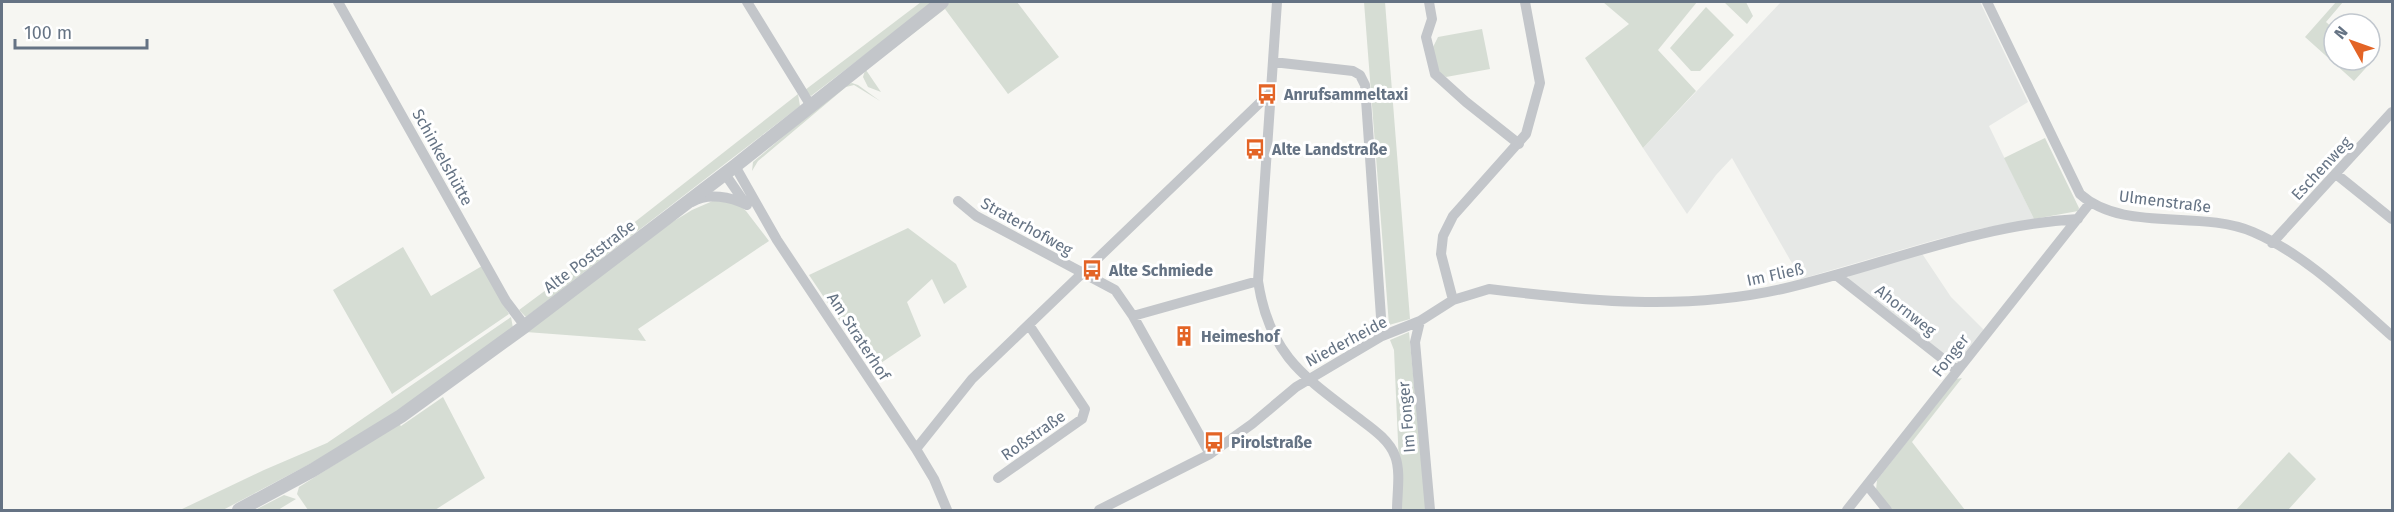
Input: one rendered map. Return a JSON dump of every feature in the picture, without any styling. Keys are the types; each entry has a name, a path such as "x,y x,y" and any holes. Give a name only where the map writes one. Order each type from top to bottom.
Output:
{"street":[{"name":"Schinkelshütte","path":"338,2 506,300 525,326"},
{"path":"747,2 811,106"},
{"name":"Alte Poststraße","path":"239,510 313,470 401,416 525,326 730,170 942,2"},
{"path":"1277,2 1258,282 1269,327 1282,349 1307,379 1368,425 1395,454 1397,510"},
{"path":"1429,2 1432,19 1426,37 1435,74 1519,144"},
{"path":"1453,300 1441,254 1443,236 1453,216 1526,134 1540,83 1525,2"},
{"path":"1987,2 2080,194 2090,203 2078,219"},
{"path":"1273,62 1353,71 1360,75 1365,85 1381,317"},
{"path":"947,510 934,479 916,449 972,379 1270,93"},
{"name":"Eschenweg","path":"2272,243 2392,112"},
{"name":"Am Straterhof","path":"730,170 747,206 777,240"},
{"name":"Am Straterhof","path":"730,170 916,449"},
{"path":"2336,174 2392,219"},
{"path":"668,216 698,198 730,197 747,206"},
{"name":"Straterhofweg","path":"958,201 976,216 1070,267 1084,272"},
{"name":"Ulmenstraße","path":"2090,203 2123,214 2218,222 2252,232 2316,269 2392,336"},
{"name":"Im Fließ","path":"1453,300 1489,289 1599,300 1703,302 1782,289 1981,232 2078,219"},
{"name":"Fonger","path":"1847,510 2078,219"},
{"path":"1084,272 1115,290 1133,316 1210,454"},
{"name":"Ahornweg","path":"1836,274 1957,370"},
{"path":"1133,316 1258,282"},
{"name":"Niederheide","path":"1099,510 1210,454 1307,379 1382,336 1420,321 1453,300"},
{"name":"Im Fonger","path":"1420,321 1415,342 1430,510"},
{"name":"Roßstraße","path":"998,478 1082,419 1085,409 1029,325"},
{"path":"1867,485 1887,510"}],"shaded area":[{"path":"921,2 934,2 811,96 805,90"},
{"path":"950,2 1017,2 1059,57 1008,94 945,9 866,70 881,92 868,87 863,77 866,67"},
{"path":"1364,2 1385,2 1410,319 1389,325"},
{"path":"1603,2 1697,2 1658,50 1696,91 1643,148 1585,58 1629,24"},
{"path":"1724,2 1746,2 1753,16 1747,24"},
{"path":"1781,2 1980,2 2028,102 1989,126 2034,219 1935,240 1801,279 1732,158 1716,175 1687,214 1643,148"},
{"path":"2336,2 2343,2 2334,12 2327,12"},
{"path":"1706,7 1734,35 1700,71 1691,71 1670,48"},
{"path":"2322,18 2322,52 2305,37"},
{"path":"1482,29 1490,69 1446,77 1437,71 1433,47 1438,37"},
{"path":"2344,72 2362,72 2354,81"},
{"path":"852,83 880,101 854,85 846,87 758,161 752,171 753,162 844,85"},
{"path":"798,94 800,106 526,317 519,310 585,261"},
{"path":"2045,138 2079,208 2078,211 2034,219 2004,158"},
{"path":"715,200 738,204 769,241 638,329 646,341 526,332 656,232 692,210"},
{"path":"908,228 956,264 967,287 944,304 932,279 907,302 921,336 872,369 809,275"},
{"path":"403,247 431,296 482,266 509,314 392,394 333,290"},
{"path":"1921,252 1951,297 1984,330 1959,362 1952,363 1848,280 1849,274"},
{"path":"511,317 513,328 426,392 340,448 223,510 180,510 327,443"},
{"path":"1409,332 1426,510 1401,510 1394,350 1390,340"},
{"path":"1962,378 1912,442 1965,510 1892,510 1876,490 1877,480 1956,379"},
{"path":"443,397 485,478 435,510 308,510 297,494 299,487 399,424 401,426"},
{"path":"2289,452 2316,479 2288,510 2236,510"},
{"path":"284,495 296,499 278,510 255,510"}],"place":[{"name":"Anrufsammeltaxi","path":"1267,94"},
{"name":"Alte Landstraße","path":"1255,149"},
{"name":"Alte Schmiede","path":"1092,270"},
{"name":"Heimeshof","path":"1184,336"},
{"name":"Pirolstraße","path":"1214,442"}]}
